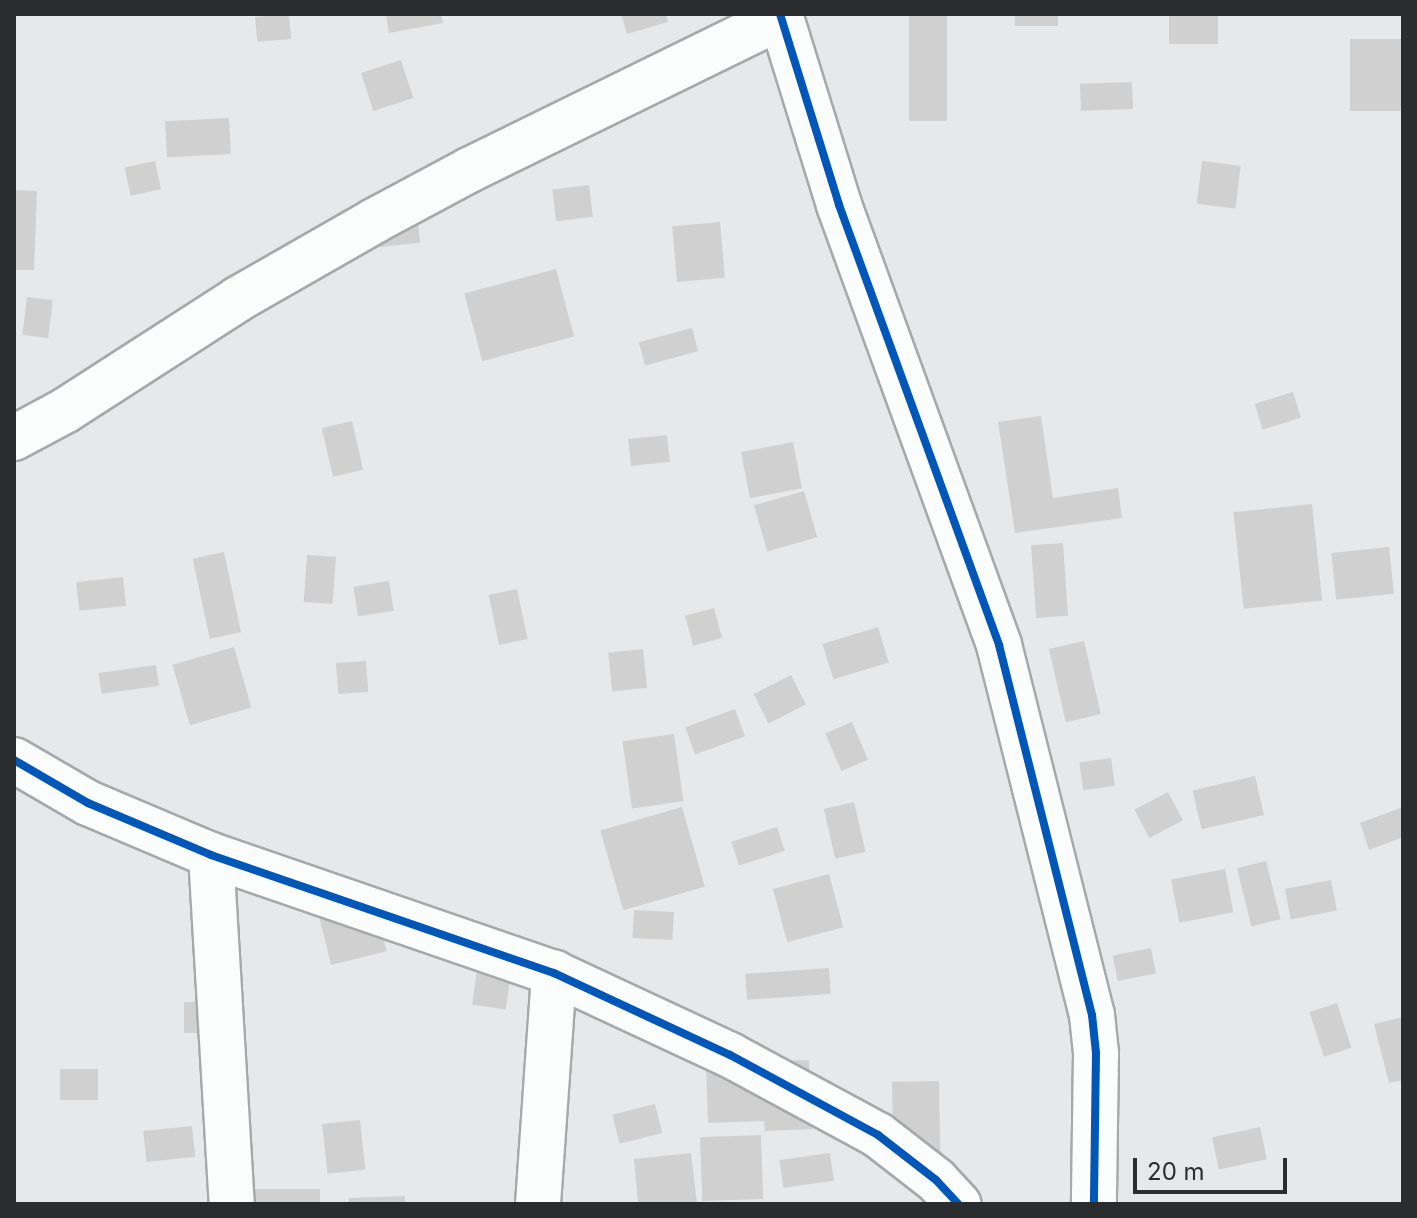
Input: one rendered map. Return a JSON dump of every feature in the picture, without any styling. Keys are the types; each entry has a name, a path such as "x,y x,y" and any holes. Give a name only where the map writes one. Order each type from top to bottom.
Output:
{"street":[{"path":"14,438 66,410 238,299 374,221 469,170 780,15 839,205 999,645 1092,1015 1096,1053 1094,1204"},
{"path":"14,760 88,803 211,855 554,973 730,1055 878,1135 936,1180 958,1204"},
{"path":"211,855 232,1204"},
{"path":"538,1204 554,973"}],"building":[{"path":"289,14 291,39 257,42 255,17"},
{"path":"386,14 441,14 443,23 389,33"},
{"path":"621,14 666,14 668,22 627,34"},
{"path":"909,14 947,14 947,121 909,121"},
{"path":"1015,14 1058,14 1058,26 1015,26"},
{"path":"1169,14 1218,14 1218,44 1169,44"},
{"path":"1350,39 1403,39 1403,111 1350,111"},
{"path":"401,60 413,98 373,111 361,73"},
{"path":"1132,82 1133,109 1081,111 1080,84"},
{"path":"229,118 231,154 167,157 165,121"},
{"path":"155,161 161,189 131,196 125,167"},
{"path":"1202,161 1241,166 1235,208 1197,204"},
{"path":"589,185 593,217 556,221 552,190"},
{"path":"14,190 37,191 34,270 14,270"},
{"path":"417,214 420,243 380,247 377,218"},
{"path":"720,222 725,278 677,282 672,226"},
{"path":"556,269 574,337 482,361 464,294"},
{"path":"27,297 53,300 48,338 22,335"},
{"path":"692,328 698,351 645,365 639,342"},
{"path":"1293,392 1301,418 1263,430 1255,404"},
{"path":"1041,416 1053,498 1118,488 1122,518 1015,533 998,422"},
{"path":"352,421 363,470 333,477 322,428"},
{"path":"667,435 670,462 631,466 628,439"},
{"path":"793,442 802,488 750,498 741,452"},
{"path":"804,491 817,537 767,551 754,505"},
{"path":"1312,504 1322,600 1244,609 1233,512"},
{"path":"1063,543 1068,616 1036,618 1031,545"},
{"path":"1389,547 1394,594 1336,600 1331,553"},
{"path":"224,552 241,632 210,639 193,559"},
{"path":"307,555 336,557 333,604 304,602"},
{"path":"123,577 126,606 79,611 76,582"},
{"path":"389,581 394,611 358,616 353,587"},
{"path":"517,589 528,639 499,645 489,595"},
{"path":"714,608 722,638 693,646 685,616"},
{"path":"878,627 889,662 833,679 823,644"},
{"path":"1084,641 1101,714 1066,722 1049,649"},
{"path":"234,647 251,708 190,725 172,665"},
{"path":"643,649 647,688 612,691 608,653"},
{"path":"366,661 368,692 338,694 336,663"},
{"path":"156,665 159,686 101,694 99,673"},
{"path":"791,675 806,704 769,723 754,694"},
{"path":"735,709 745,736 695,754 685,727"},
{"path":"852,722 868,760 841,771 825,733"},
{"path":"674,734 683,801 632,809 623,741"},
{"path":"1111,758 1115,786 1083,790 1079,762"},
{"path":"1255,776 1264,815 1202,829 1193,790"},
{"path":"1168,792 1183,820 1149,838 1134,810"},
{"path":"854,802 865,852 835,859 824,809"},
{"path":"682,807 705,887 623,910 600,830"},
{"path":"1403,807 1403,837 1369,850 1360,823"},
{"path":"777,827 785,851 739,866 731,842"},
{"path":"1266,861 1281,919 1251,926 1237,868"},
{"path":"1225,869 1233,912 1179,923 1171,879"},
{"path":"829,874 843,927 787,942 773,889"},
{"path":"1331,880 1337,910 1291,919 1285,889"},
{"path":"372,893 387,951 331,965 317,907"},
{"path":"634,910 674,912 672,940 633,938"},
{"path":"1151,948 1156,974 1118,981 1113,955"},
{"path":"829,968 831,994 747,1000 745,974"},
{"path":"477,970 511,975 506,1009 472,1005"},
{"path":"184,1002 233,1002 233,1033 184,1033"},
{"path":"1337,1003 1352,1048 1324,1057 1309,1012"},
{"path":"1403,1017 1403,1080 1389,1083 1374,1024"},
{"path":"809,1060 812,1129 765,1131 764,1121 708,1123 706,1064"},
{"path":"60,1069 98,1069 98,1100 60,1100"},
{"path":"939,1081 941,1174 894,1175 892,1082"},
{"path":"655,1104 662,1133 620,1144 612,1115"},
{"path":"360,1120 365,1170 327,1174 322,1124"},
{"path":"192,1126 195,1157 147,1162 143,1131"},
{"path":"1260,1127 1267,1159 1219,1169 1212,1137"},
{"path":"761,1135 763,1199 702,1201 700,1137"},
{"path":"691,1153 697,1204 638,1204 634,1159"},
{"path":"830,1153 834,1181 783,1188 779,1160"},
{"path":"239,1189 320,1189 320,1204 239,1204"},
{"path":"405,1196 405,1204 349,1204 349,1198"}],"cycle path":[{"path":"780,14 839,205 999,645 1092,1015 1096,1053 1094,1204"},
{"path":"14,760 88,803 211,855 554,973 730,1055 878,1135 936,1180 958,1204"}]}
